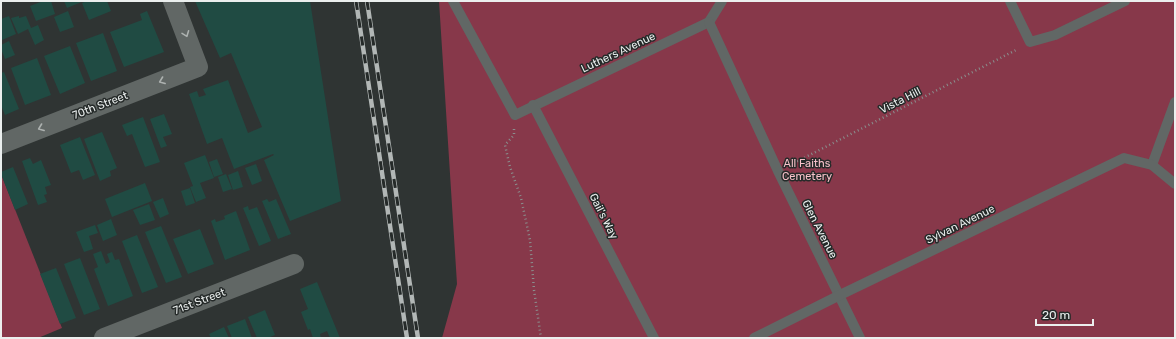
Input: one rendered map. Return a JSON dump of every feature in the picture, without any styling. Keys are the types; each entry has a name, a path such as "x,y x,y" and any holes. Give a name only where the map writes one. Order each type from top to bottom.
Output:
{"street":[{"name":"70th Street","path":"1,144 198,67 173,1"},
{"name":"71st Street","path":"104,338 294,264"}],"lane":[{"path":"453,1 515,115"},
{"path":"709,22 722,1"},
{"path":"1010,1 1030,42 1055,35 1125,1"},
{"name":"Luthers Avenue","path":"515,115 533,105 709,22"},
{"name":"Glen Avenue","path":"709,22 778,171 840,294 860,338"},
{"path":"1152,165 1175,102"},
{"name":"Gail's Way","path":"533,105 654,338"},
{"name":"Sylvan Avenue","path":"754,338 840,294 1124,158 1152,165 1175,184"}],"path":[{"name":"Vista Hill","path":"778,171 1030,42"},
{"path":"515,115 514,135 504,145 521,198 530,240 534,290 541,338"}],"green space":[{"name":"All Faiths Cemetery","path":"439,1 1175,1 1175,338 442,338 457,284"},
{"path":"1,174 62,328 38,338 1,338"}],"building":[{"path":"43,1 51,1 55,14 36,21 30,6"},
{"path":"64,1 84,1 67,8"},
{"path":"87,1 107,1 111,11 89,20 82,3"},
{"path":"195,1 310,1 341,201 290,221 264,160 274,155 273,154 234,169 222,138 207,144 189,94 197,91 199,97 206,95 203,89 228,80 248,133 262,127 231,53 220,58"},
{"path":"68,11 74,27 60,32 54,17"},
{"path":"147,11 164,52 124,67 110,32 142,20 140,14"},
{"path":"9,16 16,34 2,40 1,19"},
{"path":"19,16 19,18 26,16 31,28 38,25 44,40 35,45 28,29 18,34 11,18"},
{"path":"103,33 117,71 91,81 76,43"},
{"path":"9,41 15,55 5,59 1,45"},
{"path":"70,46 85,83 60,94 44,56"},
{"path":"37,58 51,95 25,105 11,68"},
{"path":"4,72 19,109 5,115 1,105 1,73"},
{"path":"164,114 172,134 163,137 167,146 161,148 150,119"},
{"path":"143,117 160,162 145,167 132,134 127,136 122,125"},
{"path":"102,132 117,168 110,171 111,176 100,181 84,139"},
{"path":"80,137 95,175 83,180 79,170 71,173 60,145"},
{"path":"205,155 214,178 200,183 206,198 196,202 190,187 193,186 184,163"},
{"path":"30,158 33,164 41,160 51,185 45,187 47,194 44,195 47,202 38,205 22,161"},
{"path":"217,159 223,174 214,177 209,162"},
{"path":"256,164 262,181 252,185 245,168"},
{"path":"13,167 28,204 15,210 1,174 1,172"},
{"path":"238,171 243,187 233,190 228,175"},
{"path":"226,174 232,189 223,192 218,177"},
{"path":"145,183 152,201 112,217 105,199"},
{"path":"190,188 195,203 186,206 181,191"},
{"path":"163,198 169,214 160,218 153,202"},
{"path":"267,199 269,202 276,199 291,234 278,239 262,201"},
{"path":"149,204 155,220 140,225 133,210"},
{"path":"248,206 249,210 257,207 271,241 259,246 243,208"},
{"path":"236,211 250,250 225,260 211,221 215,219 216,222 225,219 224,216"},
{"path":"111,219 117,235 103,241 97,225"},
{"path":"95,225 98,233 89,236 93,249 84,252 76,232"},
{"path":"161,226 182,277 166,283 145,232"},
{"path":"200,229 214,264 188,274 173,239"},
{"path":"137,235 158,287 142,293 122,241"},
{"path":"101,251 106,264 110,262 107,254 112,252 115,260 119,259 133,296 108,306 94,269 98,267 93,254"},
{"path":"80,258 100,309 84,315 64,264"},
{"path":"56,268 76,318 60,324 40,274"},
{"path":"317,282 340,338 330,338 327,331 320,334 321,338 313,338 310,329 308,330 301,312 308,309 300,289"},
{"path":"265,310 275,335 268,338 257,338 248,317"},
{"path":"245,319 252,338 232,338 227,326"},
{"path":"224,327 229,338 211,338 209,334"}],"railway":[{"path":"356,1 407,338"},
{"path":"367,1 418,338"}]}
